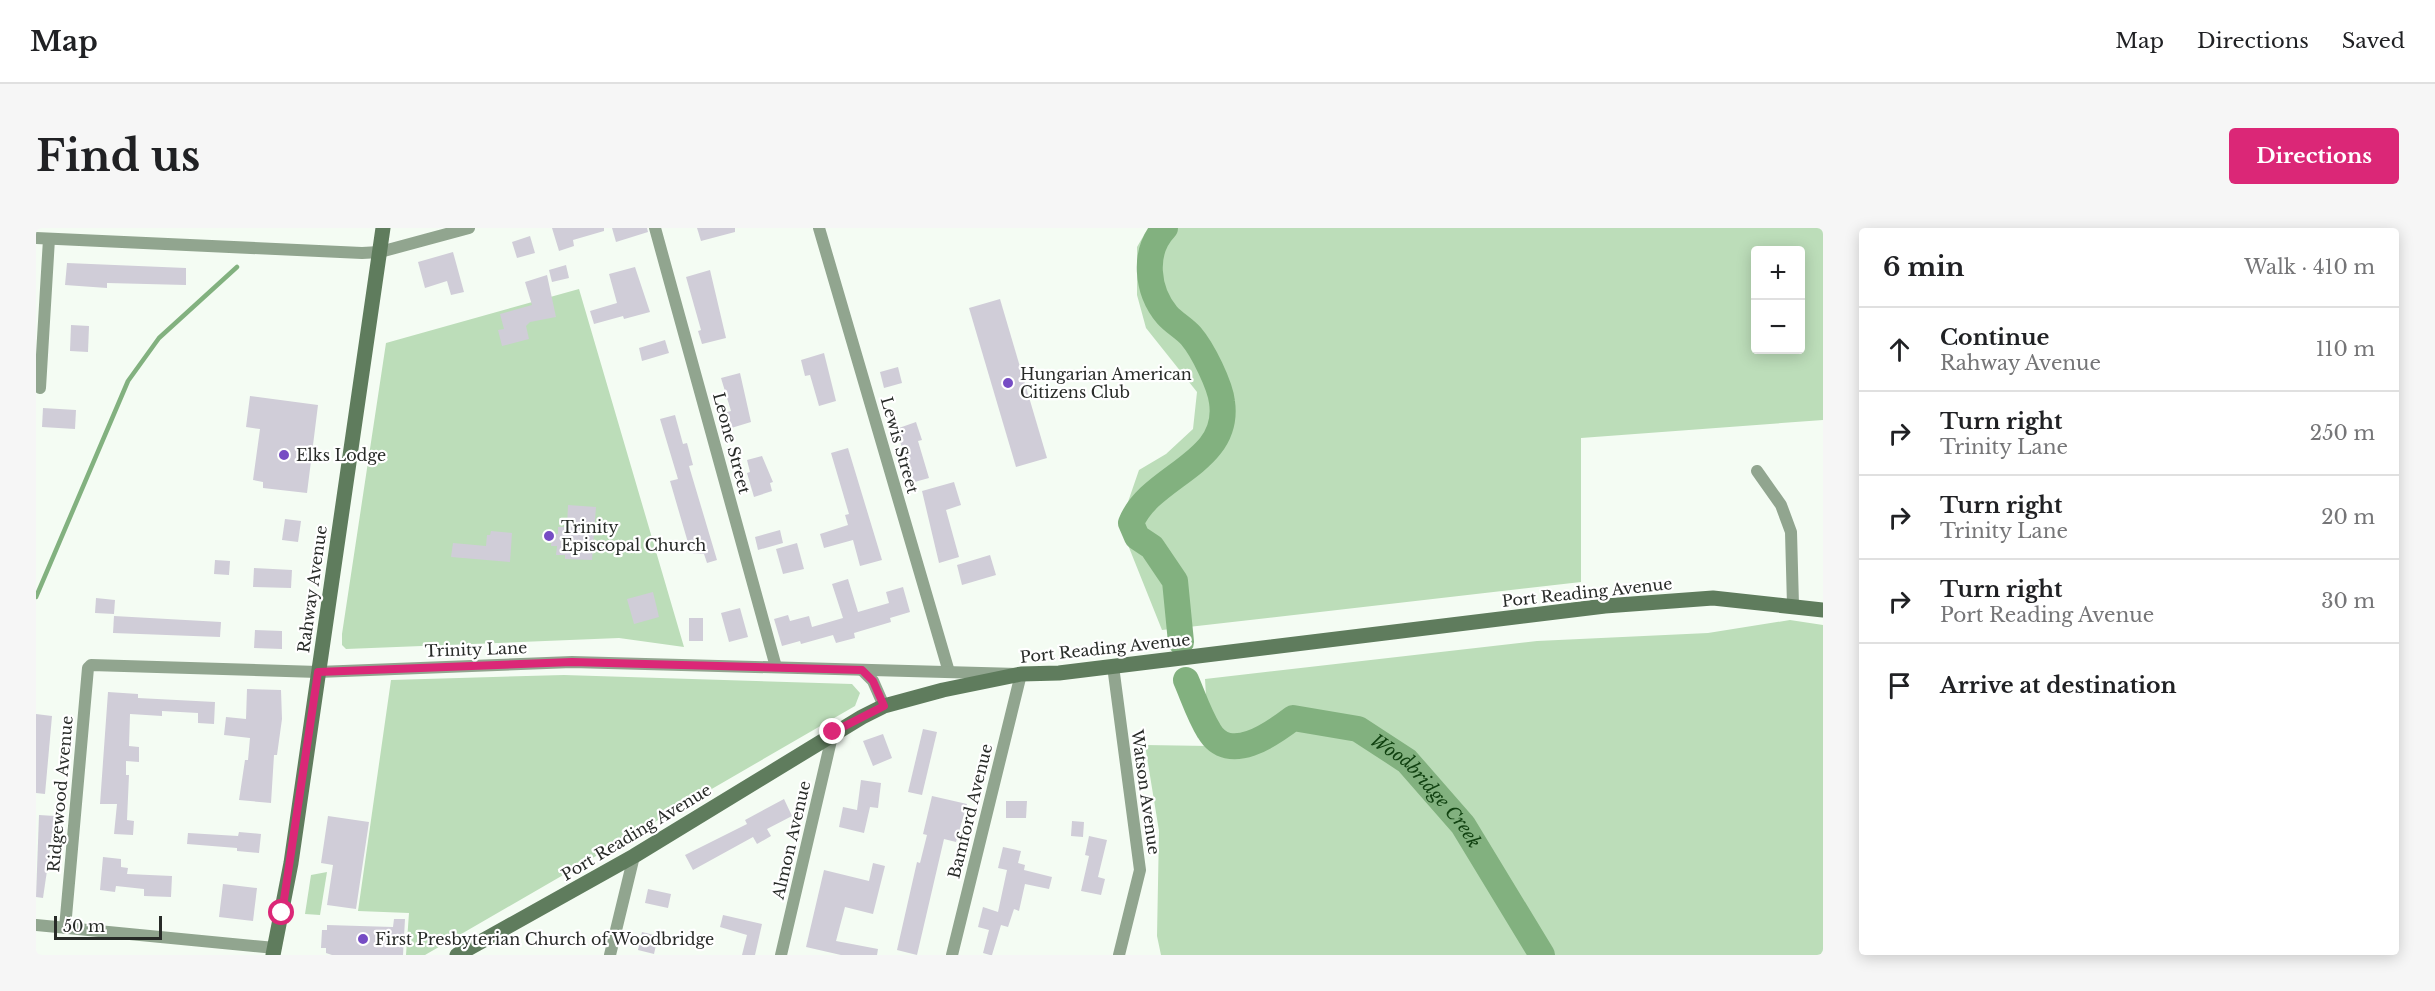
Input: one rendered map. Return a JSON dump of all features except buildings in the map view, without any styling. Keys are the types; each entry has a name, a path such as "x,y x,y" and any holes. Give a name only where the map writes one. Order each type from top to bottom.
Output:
{"main road":[{"name":"Rahway Avenue","path":"274,952 291,863 383,228"},
{"name":"Port Reading Avenue","path":"457,955 634,856 833,732 884,706 943,690 1021,674 1113,666 1605,606 1713,598 1823,610"}],"street":[{"path":"40,388 42,238 362,254 380,252 469,228"},
{"name":"Leone Street","path":"655,228 776,668"},
{"name":"Lewis Street","path":"819,228 949,672"},
{"path":"1757,471 1781,505 1791,532 1793,605"},
{"name":"Trinity Lane","path":"91,665 318,672 572,662 1021,674"},
{"name":"Ridgewood Avenue","path":"64,928 88,668 91,665"},
{"name":"Watson Avenue","path":"1113,666 1140,870 1119,955"},
{"path":"862,670 873,681 884,706"},
{"name":"Bamford Avenue","path":"952,955 1021,674"},
{"name":"Almon Avenue","path":"781,955 833,732"},
{"path":"610,955 634,856"},
{"path":"36,925 274,952"}],"green space":[{"path":"1148,228 1823,228 1823,420 1581,438 1581,582 1162,630 1120,525 1139,470 1166,454 1193,429 1197,392 1146,328 1137,295 1137,247"},
{"path":"579,289 684,647 619,638 346,649 342,645 342,634 386,343"},
{"path":"1790,620 1823,625 1823,955 1161,955 1157,936 1159,831 1145,745 1209,746 1205,679 1537,641 1708,633"},
{"path":"564,675 852,684 860,693 855,706 425,955 406,955 409,913 358,911 391,680"},
{"path":"327,872 320,915 305,914 311,875"}],"waterway":[{"name":"Woodbridge Creek","path":"1165,228 1153,248 1150,260 1155,295 1167,315 1196,342 1214,377 1222,402 1221,423 1214,440 1202,455 1154,493 1131,523 1137,537 1152,547 1175,581 1181,642"},
{"path":"36,597 128,381 159,338 237,267"},
{"name":"Woodbridge Creek","path":"1186,680 1209,731 1217,741 1228,746 1251,743 1274,732 1293,718 1358,729 1407,761 1463,825 1542,955"}],"place":[{"name":"Hungarian American Citizens Club","path":"1008,383"},
{"name":"Elks Lodge","path":"284,455"},
{"name":"Trinity Episcopal Church","path":"549,536"},
{"name":"First Presbyterian Church of Woodbridge","path":"363,939"}],"route":[{"path":"282,913 318,672 572,662 862,670 873,681 884,706 833,732"}]}
